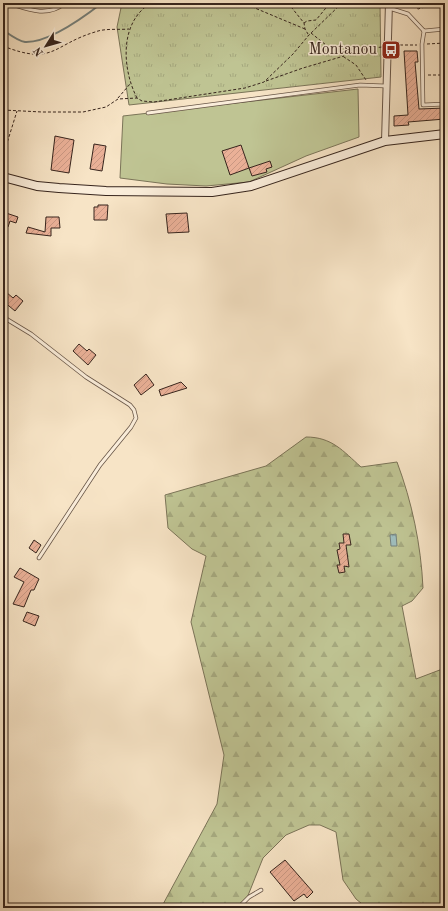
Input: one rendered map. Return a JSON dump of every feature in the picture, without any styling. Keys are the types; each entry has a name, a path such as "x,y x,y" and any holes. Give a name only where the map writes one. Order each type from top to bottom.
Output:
{"street":[{"path":"385,141 389,6"},
{"path":"3,177 37,186 59,188 106,191 212,192 251,186 385,141 445,134"}],"lane":[{"path":"8,3 32,11 42,12 52,10 65,3"},
{"path":"389,6 408,14 424,31"},
{"path":"424,31 445,29"},
{"path":"424,31 422,44 423,106 445,104"},
{"path":"148,113 368,84 386,86"},
{"path":"3,317 31,334 86,377 130,405 134,410 136,418 131,427 100,465 39,558"},
{"path":"238,908 252,894 261,890"}],"path":[{"path":"137,98 131,82 127,52 127,33 151,3"},
{"path":"200,3 212,7 228,3"},
{"path":"237,3 250,6 304,29 308,35"},
{"path":"288,3 304,23 304,29"},
{"path":"304,23 307,21 316,20 330,3"},
{"path":"264,82 293,54 308,35 342,3"},
{"path":"409,3 418,9 438,3"},
{"path":"3,46 20,53 39,55 50,53 98,31 129,29"},
{"path":"311,32 326,45 339,52 356,65 368,84"},
{"path":"339,52 365,50 388,45 445,43"},
{"path":"118,99 137,98 142,101 154,102 245,88 344,56"},
{"path":"422,75 445,75"},
{"path":"3,110 83,112 106,107 118,99 131,82"},
{"path":"3,156 17,111"}],"green space":[{"path":"122,3 380,3 381,77 129,105 117,27"},
{"path":"358,89 359,137 306,156 249,182 206,186 167,184 120,178 123,116"},
{"path":"306,437 323,439 330,442 343,450 361,467 397,462 407,493 418,540 423,588 412,601 402,606 416,679 445,668 445,908 367,908 356,899 343,880 336,832 320,825 309,825 286,835 263,858 243,908 161,908 217,804 224,755 191,622 206,556 192,549 168,528 165,495 266,466"}],"water":[{"path":"396,534 397,546 391,546 390,535"}],"building":[{"path":"404,51 417,51 418,62 415,62 419,109 445,108 445,119 408,122 409,125 394,126 394,116 408,115"},
{"path":"55,136 74,140 69,173 51,170"},
{"path":"94,144 106,146 102,171 90,169"},
{"path":"241,145 249,168 230,175 222,151"},
{"path":"270,161 272,167 266,169 267,172 252,176 249,168"},
{"path":"98,205 108,205 107,220 94,220 94,207 98,207"},
{"path":"3,212 18,217 16,223 10,221 8,227 3,225"},
{"path":"187,213 189,232 168,233 166,214"},
{"path":"46,217 59,217 60,228 51,228 51,236 26,233 28,227 45,232"},
{"path":"6,292 13,298 16,295 23,301 15,311 3,301 3,295"},
{"path":"79,344 87,351 89,349 96,355 88,365 73,351"},
{"path":"146,374 154,385 141,395 134,385"},
{"path":"181,382 187,388 161,396 159,390"},
{"path":"343,534 349,534 351,545 346,545 349,567 344,566 345,572 339,573 337,565 340,565 337,550 340,549 339,543 344,543"},
{"path":"34,540 41,545 36,553 29,548"},
{"path":"20,568 39,579 34,590 31,590 24,607 13,604 24,582 14,577"},
{"path":"27,612 39,616 35,626 23,621"},
{"path":"285,860 313,892 307,898 304,894 294,901 270,872"}],"waterway":[{"path":"3,30 22,41 34,41 55,34 66,28 102,3"}],"place":[{"name":"Montanou","path":"391,50"}]}
